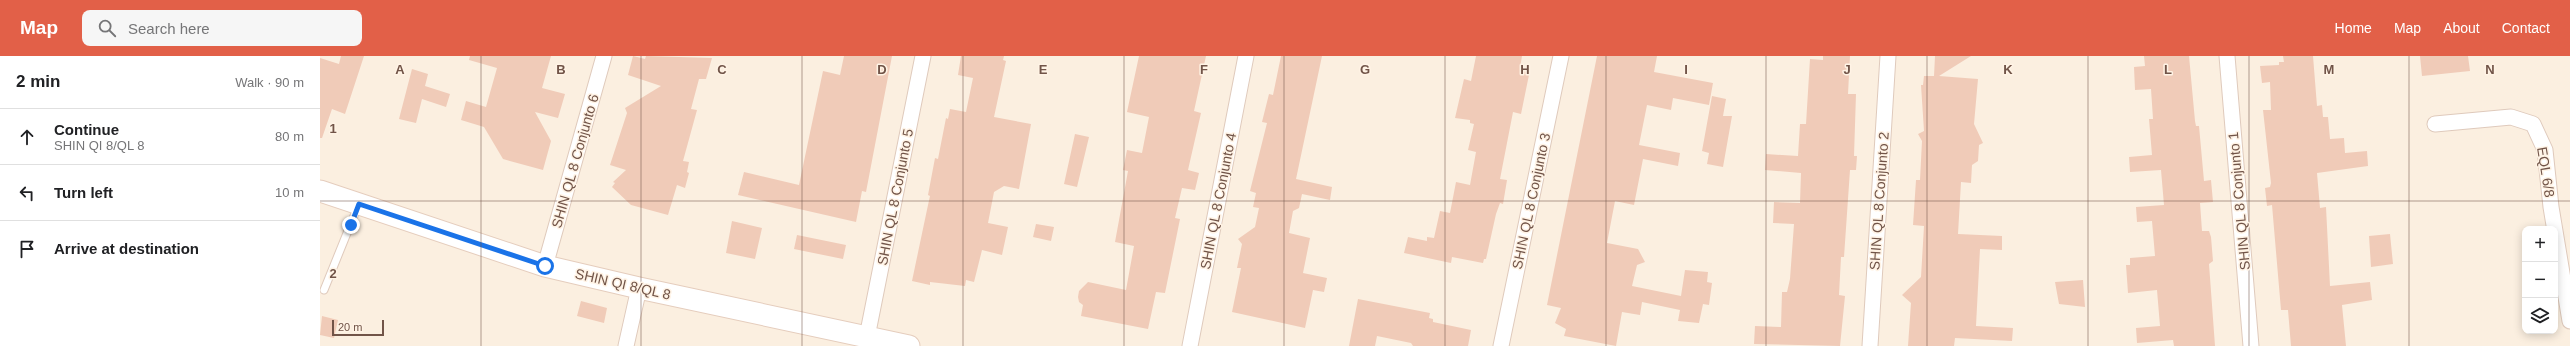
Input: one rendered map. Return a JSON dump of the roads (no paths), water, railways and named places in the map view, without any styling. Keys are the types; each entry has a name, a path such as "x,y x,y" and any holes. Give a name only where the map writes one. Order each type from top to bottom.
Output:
{"street":[{"name":"SHIN QL 8 Conjunto 6","path":"545,266 604,56"},
{"name":"SHIN QL 8 Conjunto 5","path":"867,337 923,56"},
{"name":"SHIN QL 8 Conjunto 4","path":"1190,346 1246,56"},
{"name":"SHIN QL 8 Conjunto 3","path":"1501,346 1561,56"},
{"name":"SHIN QL 8 Conjunto 2","path":"1870,346 1888,56"},
{"name":"SHIN QL 8 Conjunto 1","path":"2227,56 2251,346"},
{"name":"EQL 6/8","path":"2435,124 2511,117 2533,124 2545,150 2551,207 2570,321"},
{"name":"SHIN QI 8/QL 8","path":"320,191 545,266 639,288 909,346"},
{"path":"626,346 639,288"}],"lane":[{"path":"324,290 359,204"}]}
